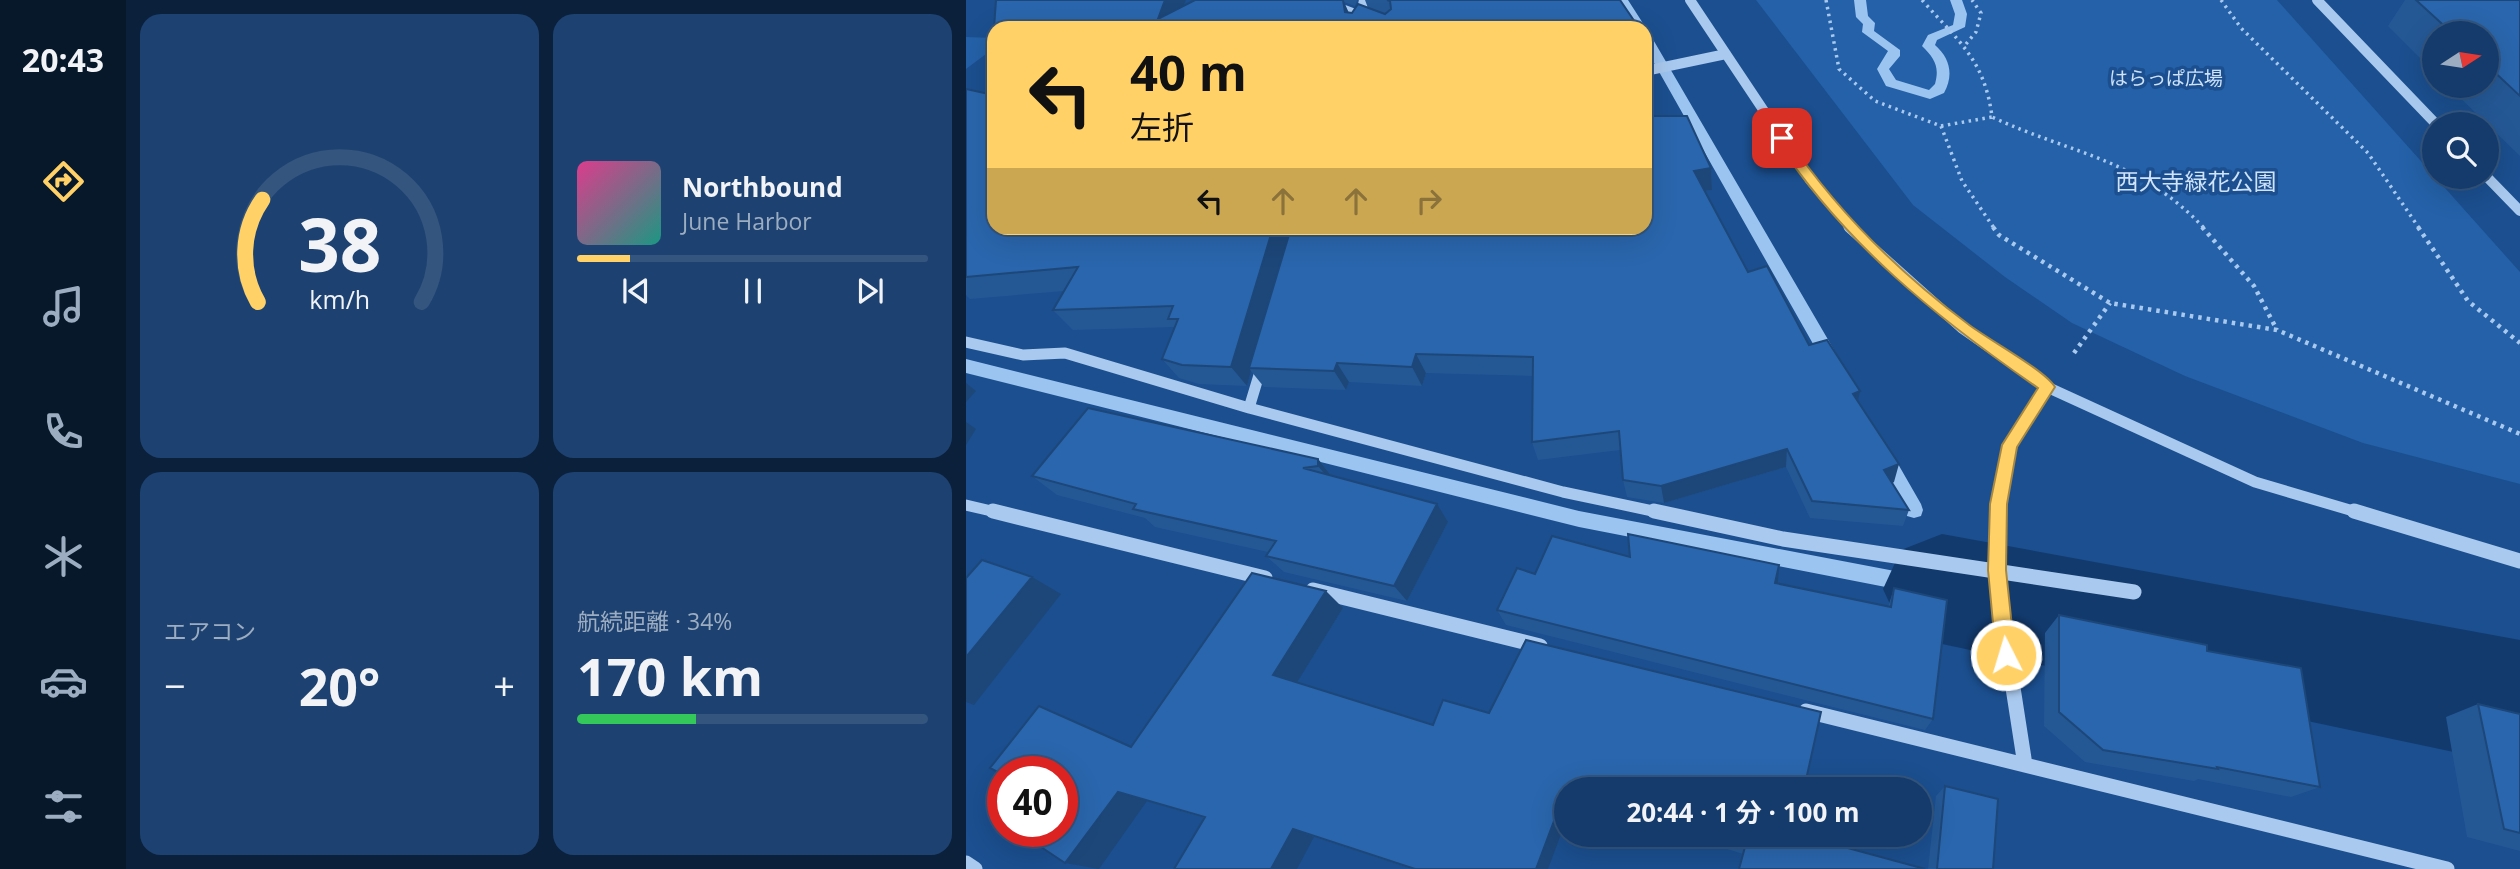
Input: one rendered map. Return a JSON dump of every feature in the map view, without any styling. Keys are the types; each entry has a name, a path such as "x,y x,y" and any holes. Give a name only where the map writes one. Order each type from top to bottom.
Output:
{"street":[{"path":"1318,0 1374,21"},
{"path":"1359,21 1364,0"},
{"path":"1689,0 1810,180 1847,225 1962,328 2047,387 2149,436 2255,482 2520,562"},
{"path":"2317,0 2424,112"},
{"path":"1652,70 1726,54"},
{"path":"2499,189 2520,211"},
{"path":"966,342 1023,355 1065,352 1250,408 1576,495 1783,539 1998,575 2134,592"},
{"path":"1250,408 1264,356"},
{"path":"2025,765 2006,655 1998,575 1998,504 2010,445 2047,387"},
{"path":"966,505 1550,648"},
{"path":"1794,708 2447,869"},
{"path":"966,863 975,869"}],"path":[{"path":"1826,0 1839,69 1875,101 1941,126 1992,117 2011,127 2065,145 2155,185 2190,215 2240,267 2269,305 2277,330"},
{"path":"1923,0 1945,27 1966,44 1978,59 1990,89 1992,117"},
{"path":"1966,44 1976,32 1981,13 1972,0"},
{"path":"2221,0 2241,27 2368,153 2468,301 2520,343"},
{"path":"1941,126 1962,181 1999,235 2110,303 2277,330 2520,434"},
{"path":"2074,353 2110,303"}],"green space":[{"name":"西大寺緑花公園","path":"1756,0 2277,0 2422,162 2422,189 2446,189 2520,272 2520,484 2363,443 2185,376 2072,323 2005,277 1913,205"},
{"path":"966,37 987,38 987,53 966,69"}],"building":[{"path":"996,0 1165,0 1158,19 1195,0 1343,0 1345,12 1352,13 1358,4 1385,14 1391,9 1390,1 1387,0 1620,0 1634,21 994,21"},
{"path":"2416,0 2520,0 2520,96 2499,76 2499,21 2439,21"},
{"path":"966,89 987,94 987,235 1271,235 1231,367 1182,365 1162,359 1178,319 1168,319 1173,306 1053,310 1078,267 966,277"},
{"path":"1652,116 1687,116 1711,168 1694,171 1748,272 1767,266 1809,345 1827,340 1860,391 1853,394 1899,464 1884,470 1909,510 1812,501 1787,449 1661,486 1623,480 1619,431 1532,442 1533,357 1416,354 1412,367 1337,363 1334,371 1249,368 1289,235 1652,235"},
{"path":"1088,408 1318,459 1318,466 1303,468 1437,504 1394,586 1266,556 1276,541 1133,509 1136,504 1032,476"},
{"path":"1628,534 1779,565 1775,583 1891,607 1894,588 1947,600 1933,719 1497,610 1517,568 1535,574 1552,536 1630,557"},
{"path":"982,560 1032,577 966,657 966,578"},
{"path":"1252,573 1326,591 1273,675 1433,725 1443,700 1489,713 1526,640 1821,712 1807,777 1554,777 1554,821 1536,869 1415,869 1293,829 1271,869 1174,869 1205,817 1118,792 1078,846 1078,756 999,756 1039,706 1131,747"},
{"path":"2059,615 2207,645 2207,651 2301,668 2320,787 2217,767 2218,769 2103,750 2059,712"},
{"path":"2478,704 2520,714 2520,833 2504,829"},
{"path":"1945,786 1998,799 1993,869 1937,869"},
{"path":"1041,847 1077,847 1065,863"},
{"path":"1745,847 1844,847 1925,869 1739,869"}],"waterway":[{"path":"1622,0 1636,21"},
{"path":"1860,0 1862,17 1869,23 1868,32 1894,50 1894,56 1886,61 1883,69 1891,83 1930,95 1939,90 1944,72 1938,55 1928,46 1932,38 1959,27 1961,14 1956,0"},
{"path":"1652,48 1831,360"},
{"path":"966,366 1579,519 1942,589"},
{"path":"1884,455 1914,510"},
{"path":"1942,589 2055,609 2520,703"}],"route":[{"path":"1782,138 1810,180 1847,225 1889,265 1962,328 2047,387 2010,445 1998,504 1997,570 2006,655"}],"park label":[{"name":"はらっぱ広場","path":"2166,78"}]}
